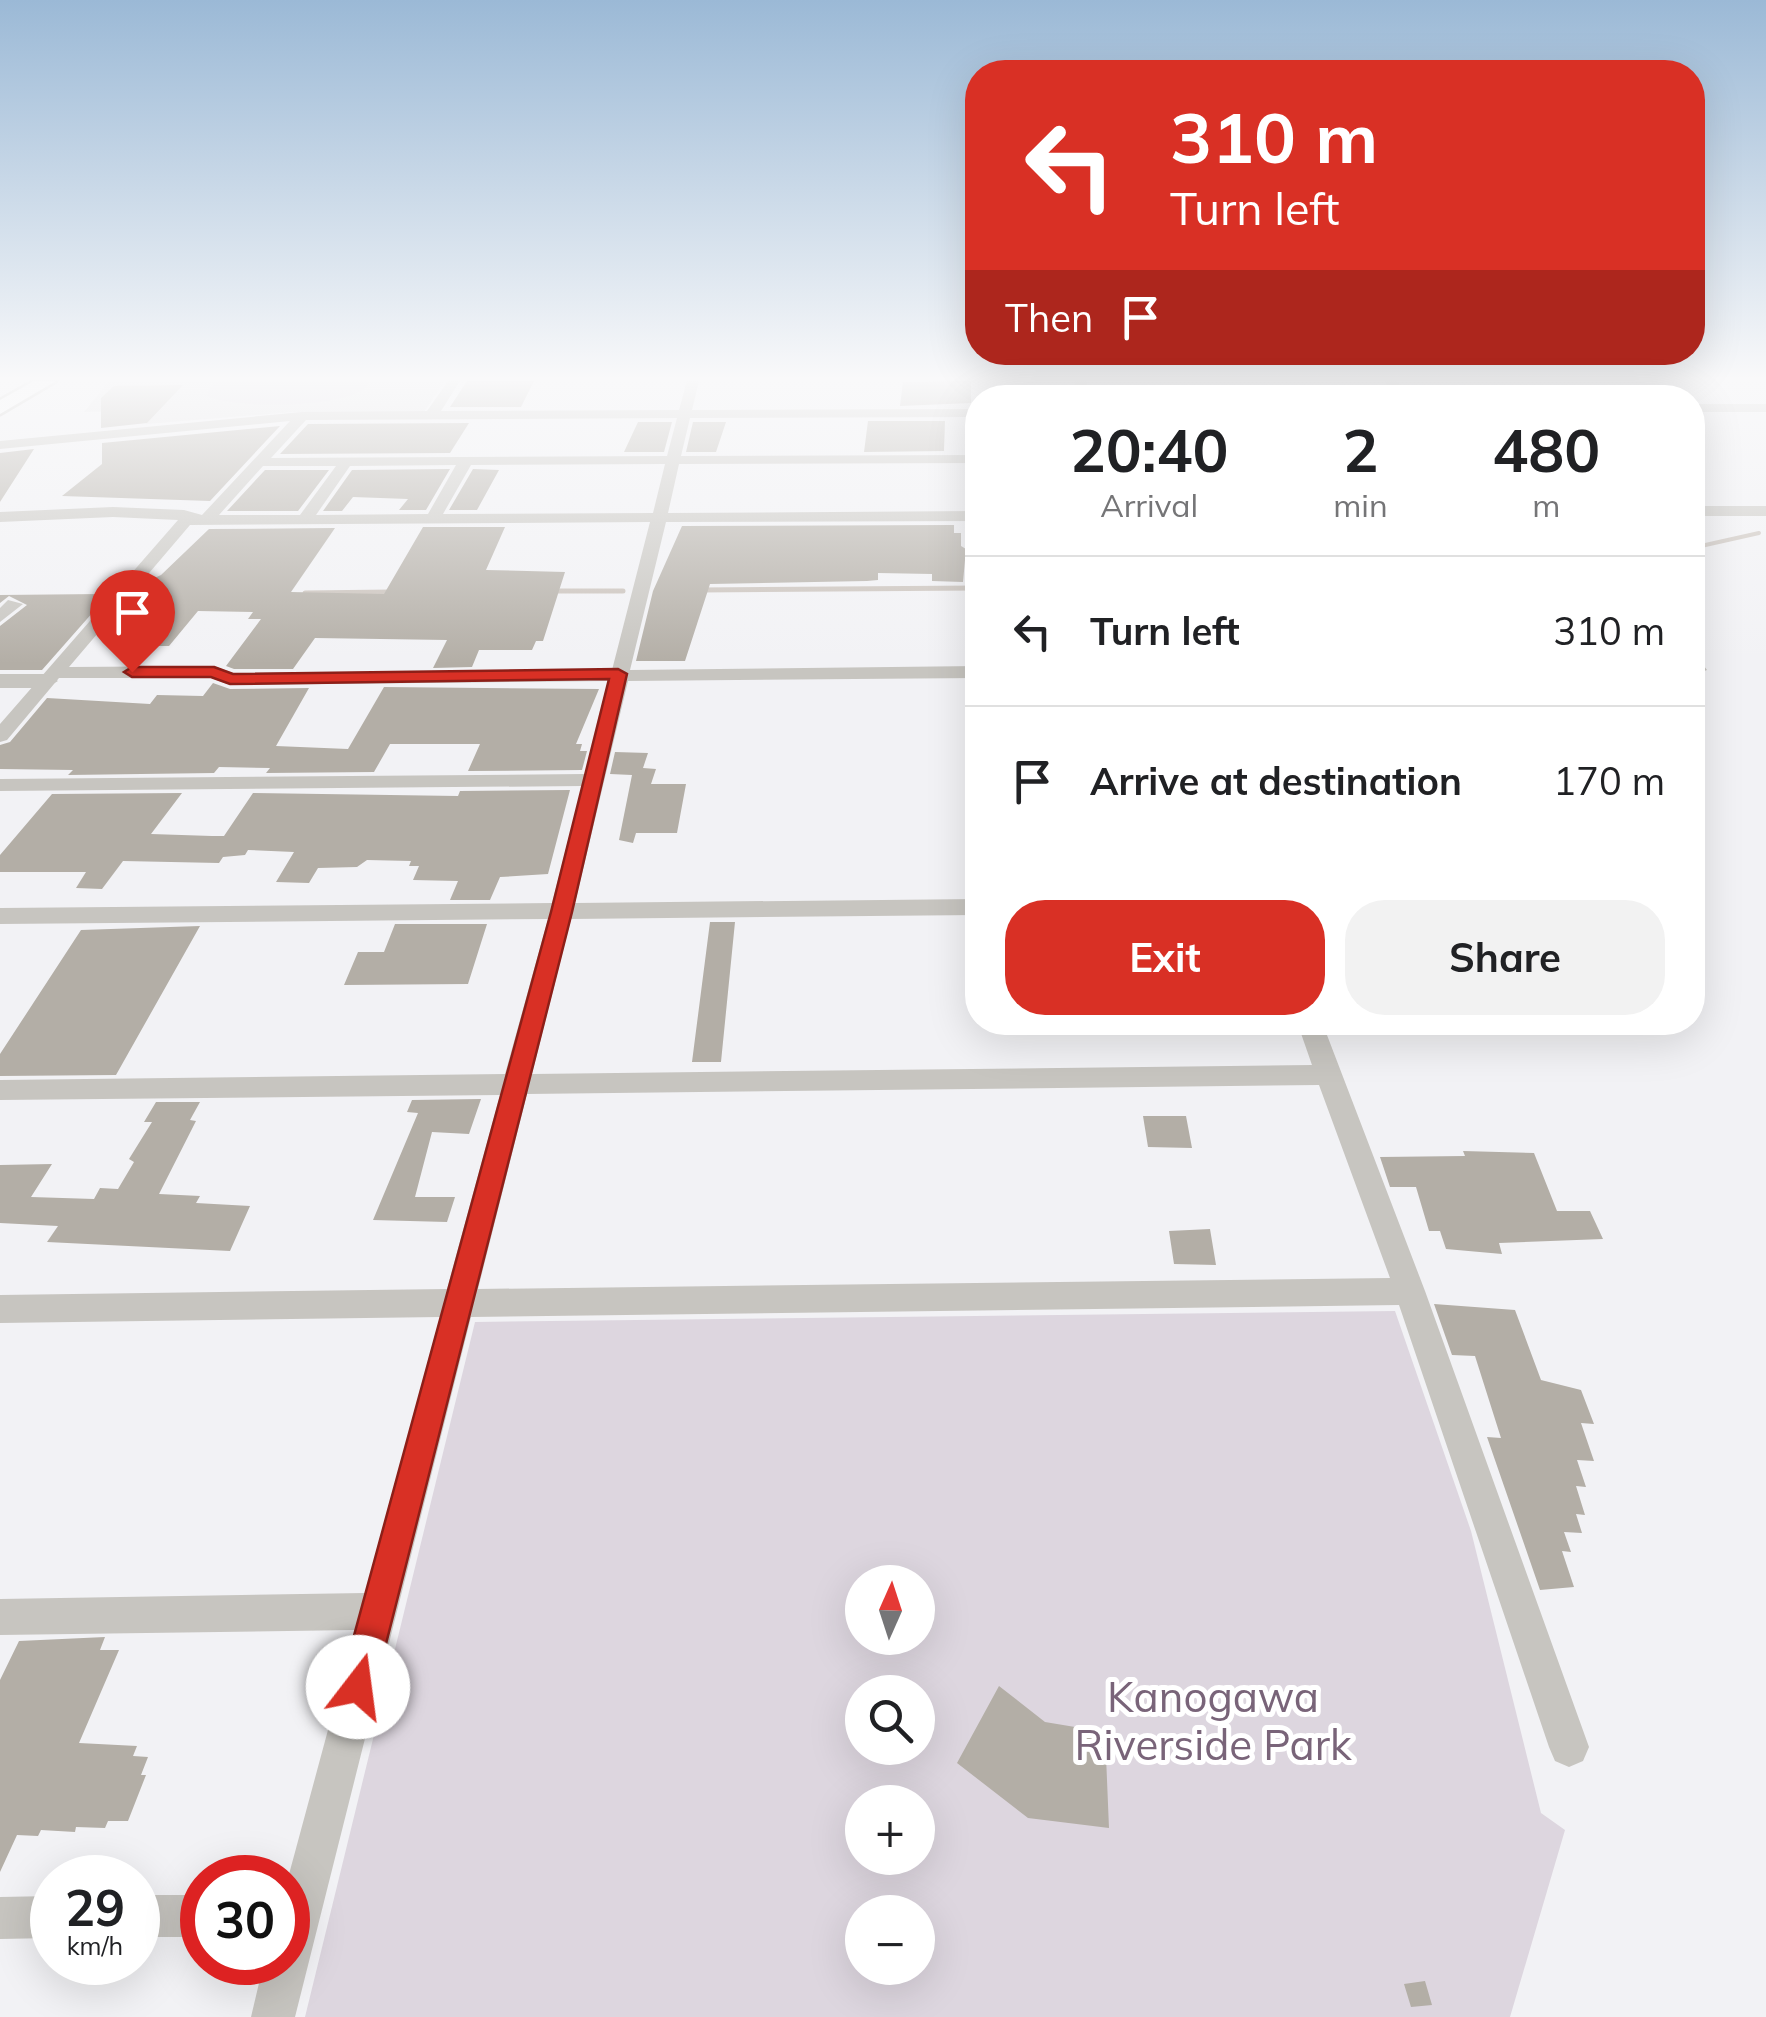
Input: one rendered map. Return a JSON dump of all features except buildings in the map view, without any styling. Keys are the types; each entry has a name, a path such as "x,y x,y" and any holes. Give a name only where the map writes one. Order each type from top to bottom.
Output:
{"street":[{"path":"206,520 248,475"},
{"path":"306,519 337,475"},
{"path":"433,519 458,475"},
{"path":"309,1855 459,1304 595,780 668,475"},
{"path":"1705,511 1766,511"},
{"path":"0,517 114,512 184,515 186,520"},
{"path":"0,736 186,520 965,516"},
{"path":"0,682 214,672 230,679 965,672"},
{"path":"0,785 595,780"},
{"path":"0,916 965,907"},
{"path":"1314,1035 1410,1291 1569,1748"},
{"path":"0,1090 1328,1076"},
{"path":"0,1310 1410,1291"},
{"path":"0,1617 378,1611"},
{"path":"0,1918 30,1917"},
{"path":"273,2017 281,1985"}],"green space":[{"name":"Kanogawa Riverside Park","path":"1395,1311 1471,1531 1541,1813 1565,1830 1510,2017 305,2017 475,1322"}],"waterway":[{"path":"1705,545 1759,533"},
{"path":"700,590 965,588"},
{"path":"550,591 623,591"},
{"path":"305,593 391,592"}],"route":[{"path":"132,672 214,672 230,679 618,674 595,780 358,1687"}]}
